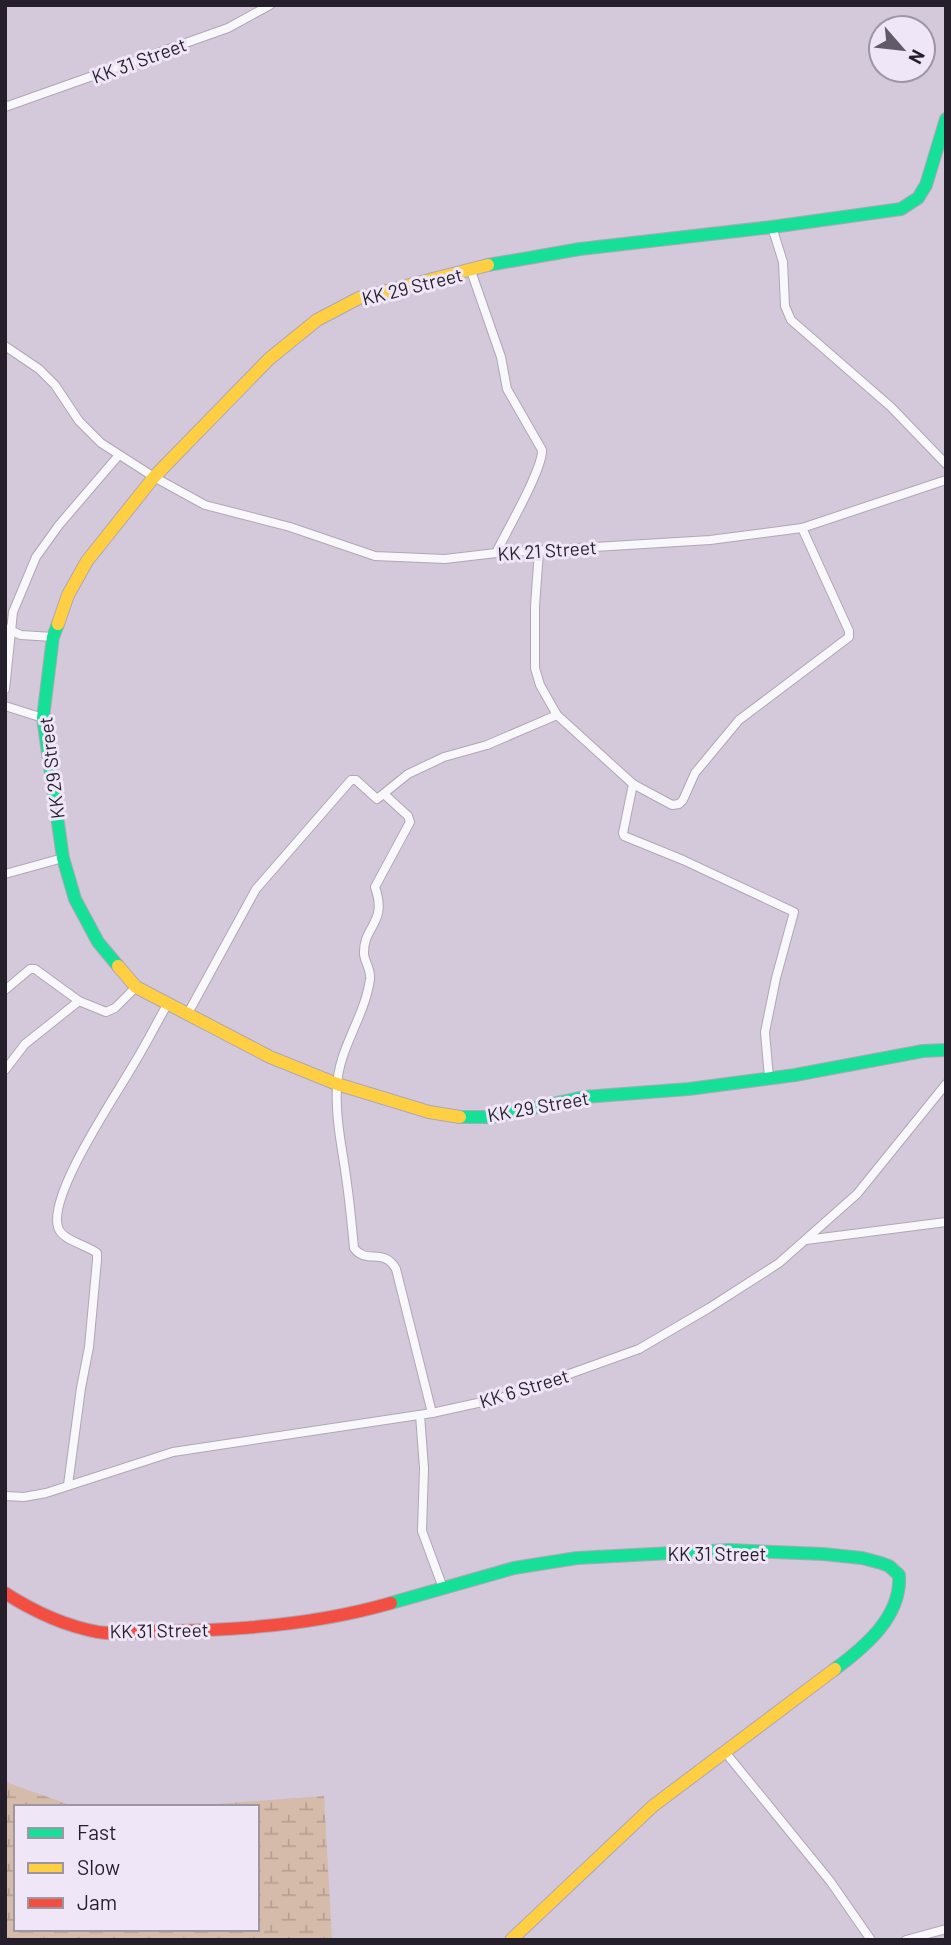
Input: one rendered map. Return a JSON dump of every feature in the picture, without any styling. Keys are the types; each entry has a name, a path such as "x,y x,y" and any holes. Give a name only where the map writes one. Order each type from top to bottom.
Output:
{"street":[{"name":"KK 31 Street","path":"5,107 228,28 270,5"},
{"name":"KK 29 Street","path":"946,119 926,185 918,198 901,209 507,260 359,298 317,320 269,359 154,477 87,561 68,595 53,637 43,718 63,858 75,899 98,943 136,987 270,1057 337,1084 429,1112 493,1117 584,1097 689,1089 946,1049"},
{"path":"772,227 783,262 785,306 791,320 891,407 946,464"},
{"path":"471,271 501,356 507,389 542,450 543,457 496,553"},
{"name":"KK 21 Street","path":"5,346 39,369 55,385 79,421 101,443 154,477 205,505 290,527 375,555 445,559 496,553 710,540 802,528 946,480"},
{"path":"5,689 8,629 36,557 59,525 119,455"},
{"path":"539,551 534,606 535,668 540,685 558,715 633,784 672,806 679,804 695,773 739,720 849,637 849,631 802,528"},
{"path":"8,629 21,635 53,637"},
{"path":"5,706 43,718"},
{"path":"187,1015 256,889 346,785 356,780 377,799 408,774 444,757 487,745 558,715"},
{"path":"633,784 624,836 683,860 794,912 765,1032 769,1078"},
{"path":"384,794 408,816 410,822 374,887 380,906 364,953 370,968 370,979 345,1051 337,1084 337,1120 348,1184 354,1248 363,1256 387,1257 396,1269 432,1413"},
{"path":"5,874 63,858"},
{"path":"5,990 30,969 35,970 79,1001 106,1012 115,1008 136,987"},
{"path":"5,1070 25,1044 79,1001"},
{"path":"68,1485 80,1388 89,1347 97,1253 62,1235 58,1230 56,1219 60,1199 84,1149 167,1005"},
{"name":"KK 6 Street","path":"5,1496 24,1497 46,1493 173,1452 420,1415 505,1397 639,1349 779,1263 857,1194 946,1084"},
{"path":"805,1240 946,1222"},
{"path":"420,1415 424,1468 422,1531 443,1588"},
{"name":"KK 31 Street","path":"5,1593 37,1613 99,1632 167,1631 281,1625 361,1612 514,1569 578,1558 729,1550 849,1557 881,1563 899,1575 900,1590 888,1616 874,1636 854,1655 653,1806 511,1940"},
{"path":"725,1752 830,1881 871,1940"},
{"path":"906,1940 946,1929"}],"green space":[{"path":"5,1782 70,1805 14,1805 14,1931 259,1931 259,1805 204,1805 324,1796 332,1940 5,1940"}],"traffic: fast":[{"path":"488,265 580,249 901,209 918,198 926,185 946,119"},
{"path":"58,624 53,637 43,718 63,858 75,899 98,942 118,966"},
{"path":"460,1117 493,1117 584,1097 689,1089 795,1075 923,1051 946,1050"},
{"path":"391,1603 514,1568 577,1558 729,1550 823,1554 862,1558 889,1566 899,1575 898,1590 888,1617 858,1651 835,1669"}],"traffic: slow":[{"path":"58,624 68,595 87,561 154,477 269,359 317,320 359,298 488,265"},
{"path":"118,966 136,987 270,1057 337,1084 429,1112 460,1117"},
{"path":"511,1940 653,1806 835,1669"}],"traffic: jam":[{"path":"5,1593 61,1622 98,1632 113,1633 216,1630 304,1622 391,1603"}]}
